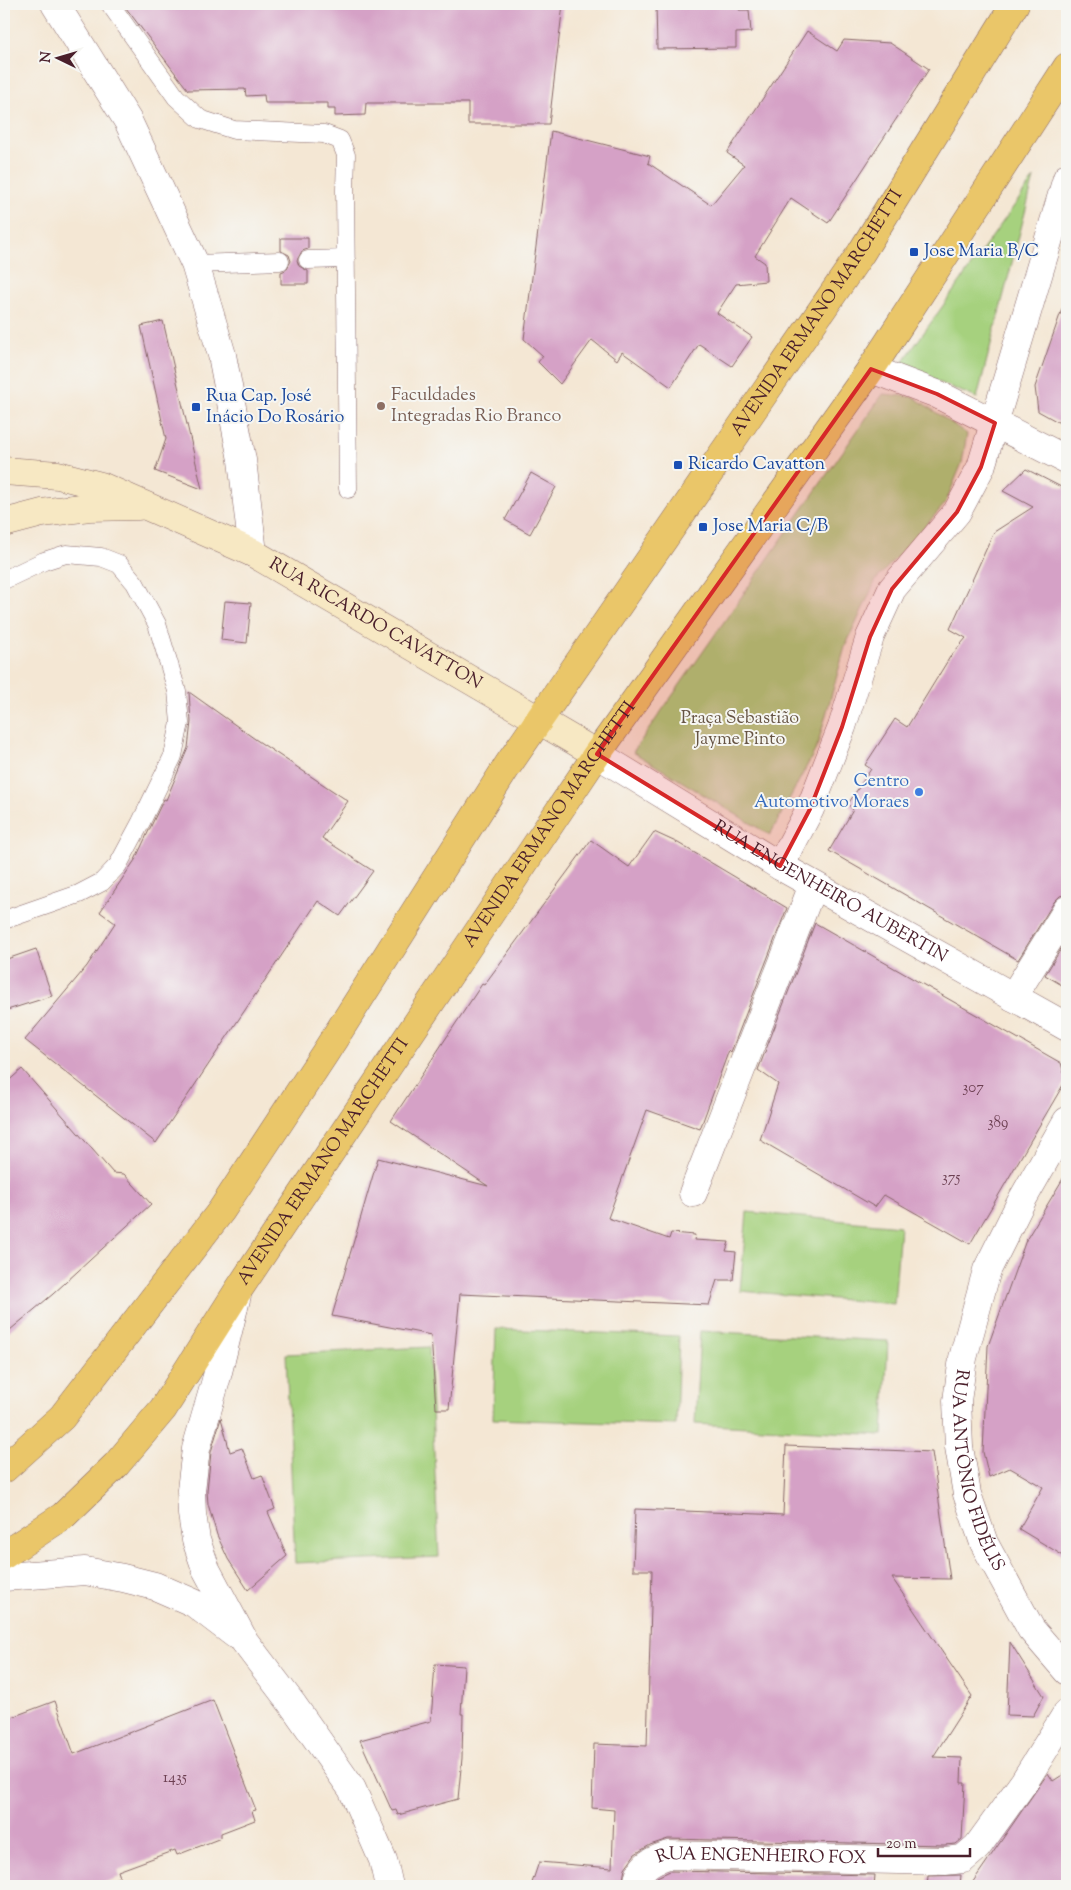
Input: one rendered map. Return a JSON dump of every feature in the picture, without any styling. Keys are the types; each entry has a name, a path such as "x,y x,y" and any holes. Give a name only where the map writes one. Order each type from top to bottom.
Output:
{"main road":[{"name":"AVENIDA ERMANO MARCHETTI","path":"4,1469 62,1417 221,1211 539,719 861,254 1014,4"},
{"name":"AVENIDA ERMANO MARCHETTI","path":"4,1555 63,1516 116,1465 163,1409 239,1290 597,754 871,369 1067,67"}],"street":[{"path":"55,4 128,121 195,264 222,355 242,460 254,553"},
{"path":"780,866 810,809 842,727 870,637 892,589 957,512 981,467 1067,178"},
{"path":"871,369 937,394 1067,460"},
{"name":"RUA RICARDO CAVATTON","path":"4,471 58,475 101,486 254,553 507,703 539,719 597,754"},
{"name":"RUA RICARDO CAVATTON","path":"4,523 42,513 89,507 149,506"},
{"name":"RUA ENGENHEIRO AUBERTIN","path":"597,754 780,866 1067,1027"},
{"path":"693,1193 813,884"},
{"path":"1013,997 1067,910"},
{"name":"RUA ANTÔNIO FIDÉLIS","path":"1067,1120 1022,1200 987,1270 963,1358 957,1401 959,1448 967,1494 984,1543 1031,1629 1067,1671"},
{"path":"239,1290 196,1449 191,1490 196,1540 206,1569 245,1642 293,1705 352,1789 383,1860 388,1886"},
{"path":"4,1578 60,1572 85,1572 123,1578 155,1586 194,1603 245,1642"},
{"name":"RUA ENGENHEIRO FOX","path":"637,1886 642,1869 651,1861 668,1855 945,1861 963,1859 977,1847 1024,1782 1067,1713"}],"lane":[{"path":"110,4 176,97 200,119 234,130 324,134 340,140 346,155 348,489"},
{"path":"308,260 346,259"},
{"path":"195,264 280,261"},
{"path":"4,580 44,560 66,554 101,557 119,564 135,583 157,624 177,691 180,723 173,756 118,865 102,882 79,894 4,920"}],"highlighted area":[{"path":"871,369 937,394 995,423 981,467 957,512 892,589 870,637 842,727 810,809 780,866 597,754"}],"green space":[{"path":"1034,178 977,398 900,366"},
{"name":"Praça Sebastião Jayme Pinto","path":"883,394 914,397 967,434 962,463 945,504 876,580 845,647 817,747 770,835 633,752"},
{"path":"747,1212 900,1226 894,1304 740,1291"},
{"path":"496,1329 679,1336 676,1425 493,1419"},
{"path":"700,1331 888,1341 883,1435 695,1424"},
{"path":"429,1347 439,1557 295,1563 286,1354"}],"building":[{"path":"123,4 563,4 549,124 468,124 468,103 366,103 365,115 335,116 335,109 328,109 328,103 265,103 264,95 246,96 245,89 188,90"},
{"path":"656,4 739,4 739,10 749,10 751,32 736,33 736,48 657,49"},
{"path":"807,31 837,51 844,40 890,43 929,69 828,223 791,198 755,256 765,263 766,281 736,284 717,313 752,337 732,366 699,344 671,387 622,352 617,360 592,340 560,384 538,362 543,356 524,339 551,131 650,156 648,163 711,205 744,165 727,153"},
{"path":"281,238 308,238 308,249 302,251 297,260 299,266 308,271 308,284 281,284 281,272 286,270 291,261 289,255 281,251"},
{"path":"1063,306 1067,307 1067,427 1038,411 1035,387"},
{"path":"163,321 202,489 155,471 166,439 141,326"},
{"path":"1026,469 1063,488 1067,486 1067,894 1060,896 1054,902 1018,960 829,851 853,810 848,804 871,769 865,765 895,719 907,727 950,657 966,638 950,629 994,532 1033,507 1003,491"},
{"path":"531,473 556,487 530,534 505,520"},
{"path":"225,601 251,603 247,643 221,640"},
{"path":"189,692 348,801 322,838 373,871 340,916 318,901 156,1143 25,1040 87,966 115,923 100,912 135,860 164,799 166,800 188,748 191,722"},
{"path":"654,832 678,843 787,908 731,1052 729,1050 700,1129 647,1110 608,1218 669,1239 671,1233 695,1235 694,1240 729,1242 726,1251 736,1252 733,1280 717,1280 709,1305 460,1294 449,1409 436,1409 431,1335 332,1316 378,1158 488,1186 391,1121 482,984 484,985 591,840 629,867"},
{"path":"815,923 1061,1063 1066,1080 970,1244 884,1195 875,1207 760,1140 778,1084 758,1070"},
{"path":"1067,939 1067,988 1045,975"},
{"path":"36,949 52,996 4,1011 4,960"},
{"path":"22,1069 113,1173 124,1174 151,1204 53,1294 4,1335 4,1085"},
{"path":"1067,1172 1067,1558 1019,1529 1043,1487 1010,1468 989,1477 983,1452 988,1346 1026,1240"},
{"path":"221,1418 230,1452 242,1448 254,1478 262,1475 275,1509 268,1512 287,1556 248,1590 228,1559 217,1535 208,1504 207,1491 211,1452"},
{"path":"786,1446 932,1452 950,1579 892,1578 972,1696 933,1757 962,1758 961,1783 965,1783 962,1839 956,1844 944,1845 668,1839 650,1845 635,1854 625,1868 622,1886 531,1886 539,1862 612,1868 614,1810 592,1808 594,1744 647,1746 652,1570 633,1570 635,1509 783,1515"},
{"path":"1010,1642 1044,1696 1033,1716 1007,1715"},
{"path":"435,1664 464,1666 461,1714 463,1714 462,1758 458,1799 398,1815 396,1810 392,1811 360,1740 431,1721"},
{"path":"213,1700 256,1810 252,1811 255,1820 221,1833 221,1838 177,1855 175,1850 118,1871 120,1877 94,1886 4,1886 4,1720 55,1701 74,1754"},
{"path":"1067,1772 1067,1886 970,1886 1048,1773 1053,1781"},
{"path":"670,1871 875,1875 874,1886 653,1886 657,1877"},
{"path":"961,1875 960,1886 927,1886 928,1876"}],"place":[{"name":"Jose Maria B/C","path":"914,252"},
{"name":"Faculdades Integradas Rio Branco","path":"381,406"},
{"name":"Rua Cap. José Inácio Do Rosário","path":"196,407"},
{"name":"Ricardo Cavatton","path":"678,465"},
{"name":"Jose Maria C/B","path":"703,527"},
{"name":"Centro Automotivo Moraes","path":"919,792"}]}
